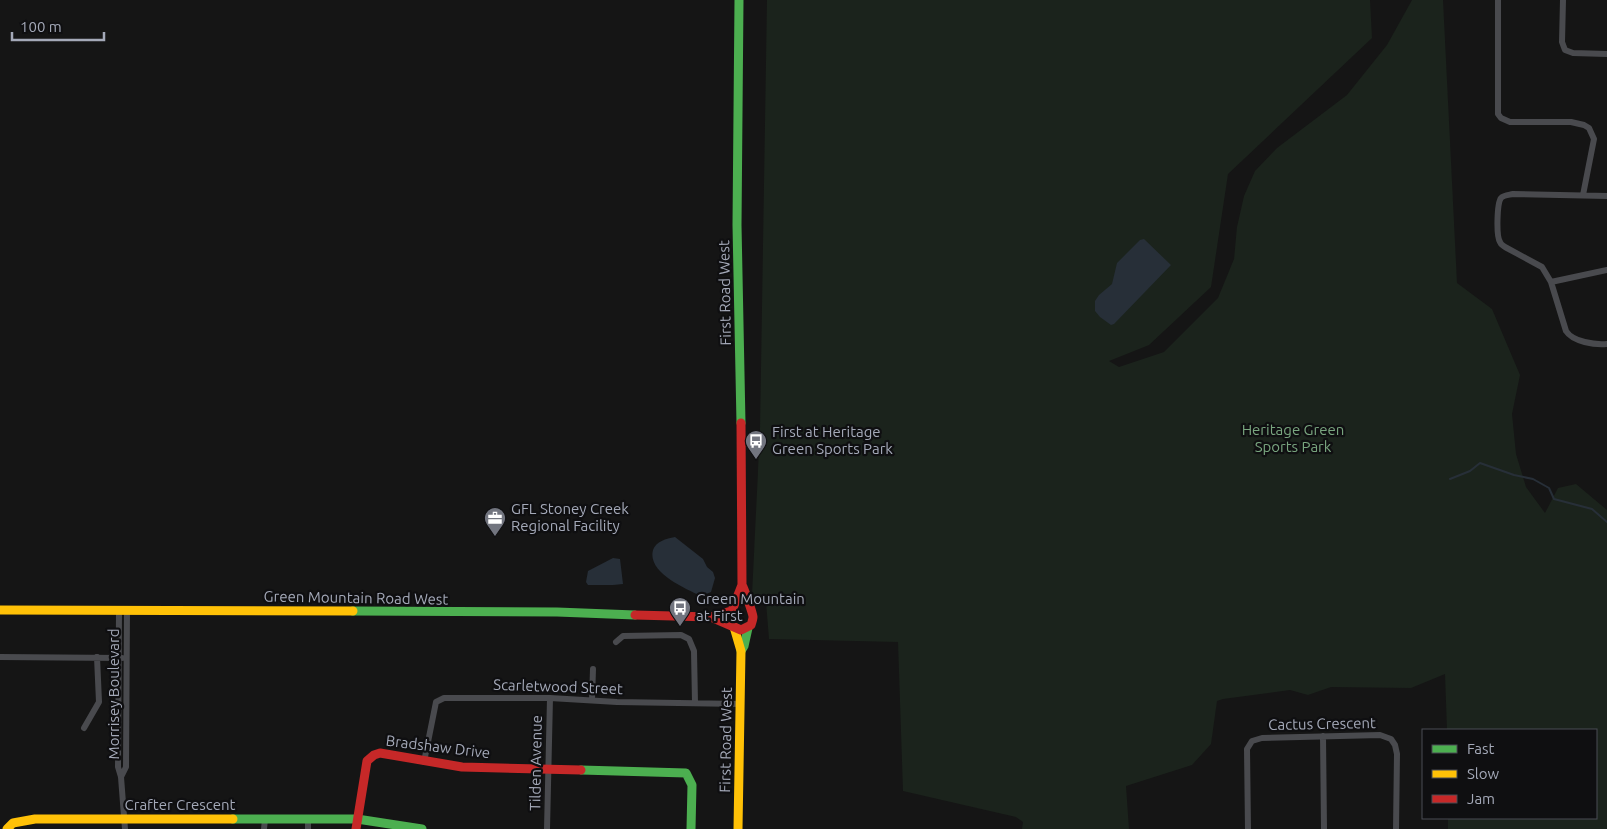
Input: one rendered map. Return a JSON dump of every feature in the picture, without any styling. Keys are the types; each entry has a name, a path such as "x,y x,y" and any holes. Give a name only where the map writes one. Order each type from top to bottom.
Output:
{"street":[{"name":"First Road West","path":"739,0 737,225 742,460 742,585 750,609"},
{"path":"1498,0 1498,114 1501,118 1510,122 1571,122 1589,128 1594,139 1583,195"},
{"path":"1563,0 1562,42 1565,50 1573,53 1607,54"},
{"path":"1607,196 1512,194 1503,197 1499,202 1499,240 1505,247 1542,267 1551,282 1566,331 1569,335 1598,345 1607,344"},
{"path":"1551,282 1607,270"},
{"name":"First Road West","path":"732,610 739,588 742,585"},
{"path":"740,605 750,609 753,619 748,628 741,630 732,626 729,618 732,610 740,605"},
{"name":"Green Mountain Road West","path":"0,610 557,612 711,618 732,626"},
{"name":"Green Mountain Road West","path":"711,618 732,610"},
{"name":"Morrisey Boulevard","path":"123,611 118,658 118,767 121,777 124,824"},
{"name":"Morrisey Boulevard","path":"121,777 126,767 126,658 123,611"},
{"name":"First Road West","path":"732,626 737,634 738,647 741,651"},
{"name":"First Road West","path":"738,829 741,651 748,628"},
{"path":"616,642 623,636 681,635 689,638 694,651 695,703"},
{"path":"0,657 126,658"},
{"path":"84,728 99,702 97,657"},
{"path":"592,700 593,669"},
{"name":"Scarletwood Street","path":"424,762 436,702 444,698 550,698 740,704"},
{"name":"Tilden Avenue","path":"547,829 550,698"},
{"name":"Cactus Crescent","path":"1248,829 1247,749 1255,739 1380,735 1392,740 1397,754 1396,829"},
{"path":"1323,736 1324,829"},
{"name":"Bradshaw Drive","path":"356,829 367,761 380,753 462,767 686,773 692,785 691,829"},
{"path":"308,818 308,829"},
{"name":"Crafter Crescent","path":"7,829 13,823 27,819 124,824 357,818 422,829"},
{"path":"264,829 265,819"}],"green space":[{"name":"Heritage Green Sports Park","path":"767,0 1370,0 1372,38 1228,174 1211,287 1149,345 1109,361 1119,367 1164,352 1218,298 1234,259 1237,227 1244,196 1255,171 1277,148 1347,95 1387,45 1412,0 1443,0 1457,283 1492,309 1520,375 1512,414 1516,454 1526,487 1545,513 1558,488 1576,484 1607,510 1607,829 1448,829 1448,819 1597,819 1597,729 1447,729 1445,674 1411,688 1331,687 1308,695 1290,690 1217,701 1211,744 1192,765 1126,786 1129,829 1022,829 1023,822 1016,817 903,791 898,642 769,639 766,602 752,595 760,429"}],"shaded area":[{"path":"1144,239 1171,265 1111,325 1095,311 1095,301 1112,284 1117,263 1140,240"},
{"path":"675,537 703,559 707,567 713,572 715,578 711,592 701,596 694,593 668,578 656,565 653,558 653,550 656,544"},
{"path":"613,558 620,559 623,584 588,585 586,582 588,571"}],"waterway":[{"path":"1450,479 1470,471 1480,463 1514,475 1533,479 1549,488 1554,499 1592,509 1607,522"}],"traffic: fast":[{"path":"739,0 737,225 741,423"},
{"path":"353,611 557,612 635,615"},
{"path":"741,651 748,628"},
{"path":"581,770 686,773 692,785 691,829"},
{"path":"233,819 357,819 422,829"}],"traffic: slow":[{"path":"0,610 353,611"},
{"path":"734,627 741,651 738,829"},
{"path":"7,829 13,823 35,819 233,819"}],"traffic: jam":[{"path":"733,608 742,585 741,423"},
{"path":"635,615 711,617 741,630 751,625 753,617 742,585"},
{"path":"711,617 731,611"},
{"path":"356,829 367,761 380,753 462,767 581,770"}],"place":[{"name":"First at Heritage Green Sports Park","path":"756,460"},
{"name":"GFL Stoney Creek Regional Facility","path":"495,537"},
{"name":"Green Mountain at First","path":"680,627"}]}
